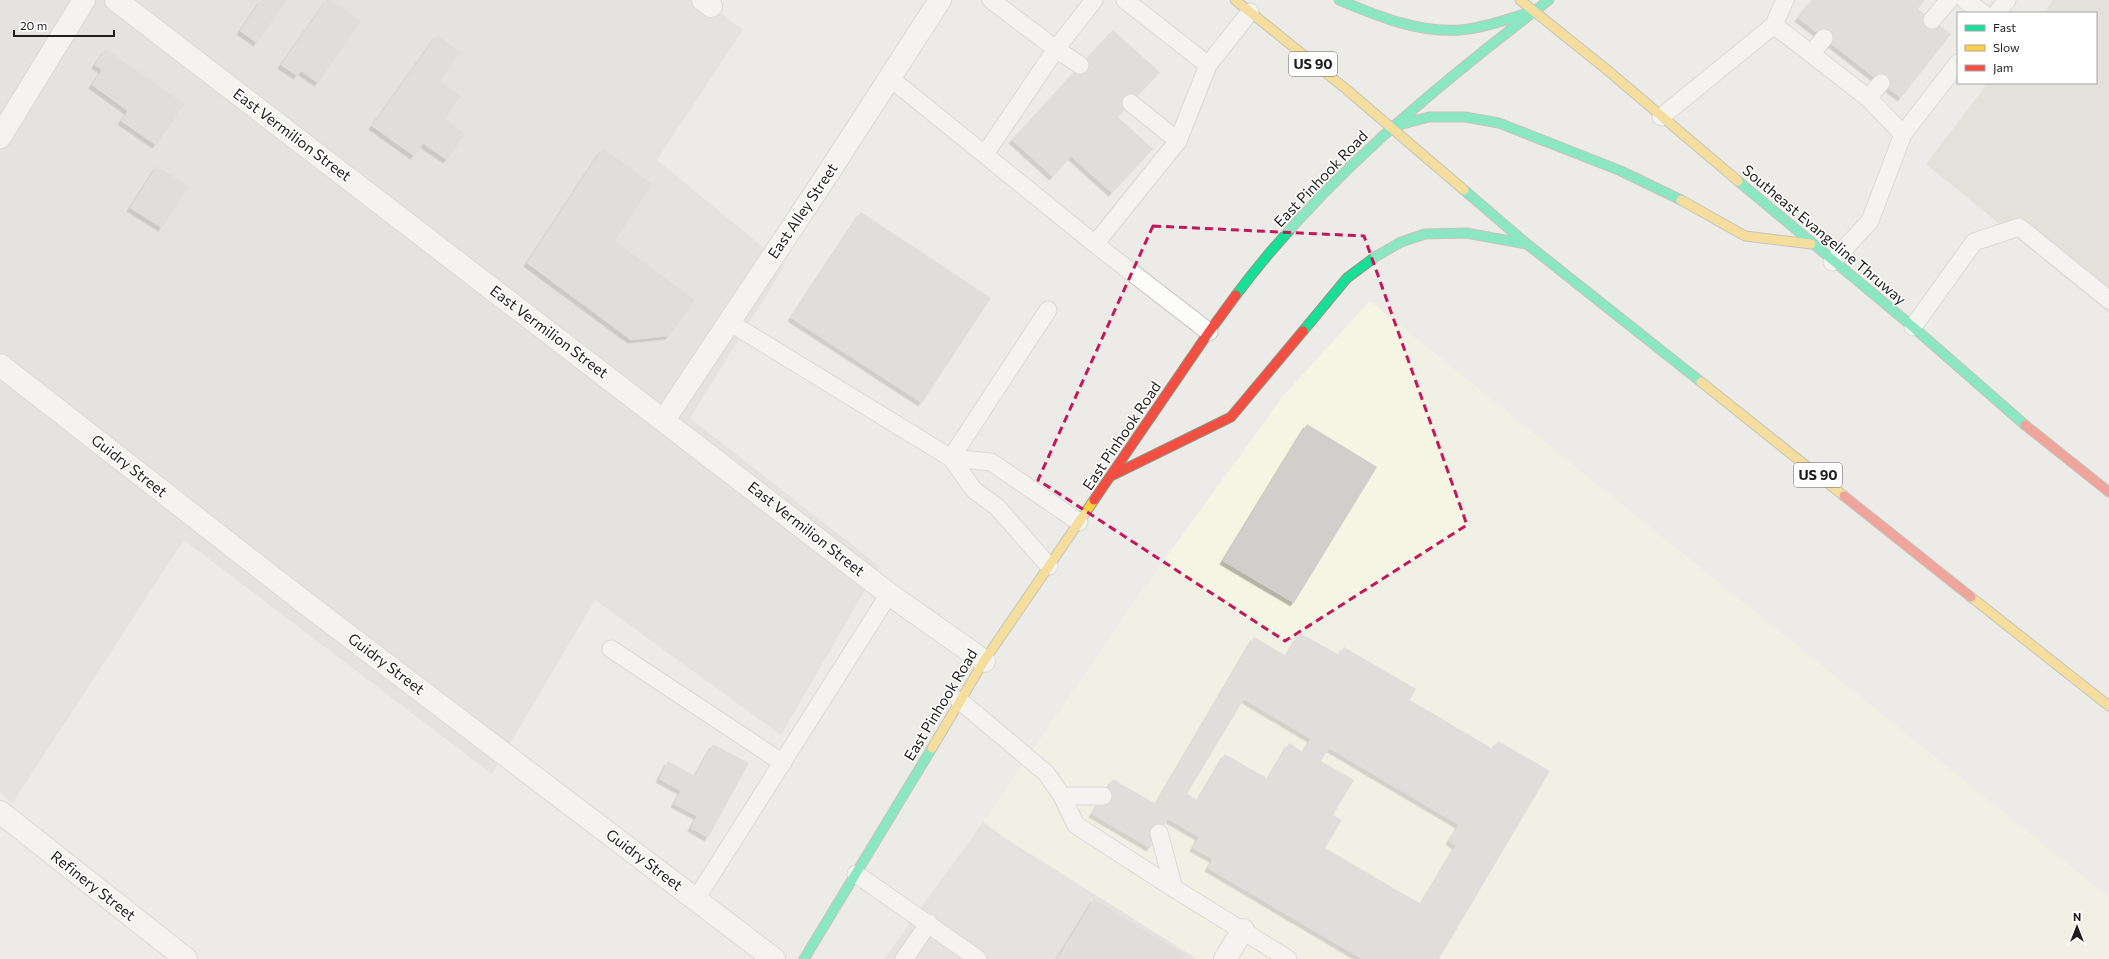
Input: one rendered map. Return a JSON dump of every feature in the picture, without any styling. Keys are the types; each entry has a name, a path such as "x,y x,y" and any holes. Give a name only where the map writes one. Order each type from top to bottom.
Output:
{"main road":[{"name":"US 90","path":"1235,0 1346,89 1527,244 2109,706"},
{"path":"1339,0 1396,22 1447,30 1477,28 1534,11"},
{"name":"Southeast Evangeline Thruway","path":"1520,0 1832,262 1913,327 2045,442 2109,492"},
{"name":"East Pinhook Road","path":"804,959 959,700 984,661 1113,475 1209,332 1262,261 1336,181 1391,128 1467,63 1549,0"},
{"path":"1391,128 1429,118 1464,117 1499,123 1621,171 1698,208 1745,236 1811,244"},
{"path":"1113,475 1231,417 1347,278 1374,257 1401,242 1425,234 1466,233 1527,244"}],"street":[{"path":"0,137 84,0"},
{"name":"East Vermilion Street","path":"116,0 889,594 984,661"},
{"name":"East Alley Street","path":"664,420 940,0"},
{"name":"Guidry Street","path":"0,365 304,602 774,959"},
{"name":"Refinery Street","path":"0,812 186,959"},
{"path":"1225,959 1243,930"}],"lane":[{"path":"991,0 1056,49 1080,65"},
{"path":"985,154 1056,49 1094,0"},
{"path":"1125,0 1208,65"},
{"path":"1661,117 1774,26 1785,0"},
{"path":"1932,20 1949,0"},
{"path":"1965,0 1982,12"},
{"path":"1998,12 2007,0"},
{"path":"1095,244 1178,141 1208,65 1250,12"},
{"path":"1774,26 1812,53 1868,98 1903,134"},
{"path":"1812,53 1824,38"},
{"path":"1832,262 1870,221 1903,134 1957,64"},
{"path":"890,78 1095,244 1209,332"},
{"path":"1868,98 1881,83"},
{"path":"1132,103 1178,141"},
{"path":"1913,327 1974,242 2019,227 2109,300"},
{"path":"950,458 1048,310"},
{"path":"729,322 950,458 974,490 997,506 1049,566"},
{"path":"950,458 991,462 1080,522"},
{"path":"696,899 889,594"},
{"path":"611,650 783,762"},
{"path":"959,700 1046,773 1062,796 1076,825 1174,889 1288,959"},
{"path":"1062,796 1103,796"},
{"path":"1159,834 1174,889"},
{"path":"856,874 929,923 978,959"},
{"path":"904,959 929,923"}],"highlighted area":[{"path":"1153,226 1364,236 1467,525 1285,641 1038,480"}],"shaded area":[{"path":"0,0 715,0 711,6 743,30 657,160 785,265 690,418 879,566 781,735 595,600 492,774 184,540 12,804 0,792"},
{"path":"2053,0 2109,0 2109,313 1926,164 1987,84 2097,84 2097,12 2044,12"},
{"path":"1370,301 2109,897 2109,959 1198,959 1005,838 983,822 1134,602 1283,396"},
{"path":"983,822 1005,838 1197,959 884,959"}],"building":[{"path":"261,0 287,0 257,43 240,31"},
{"path":"327,0 331,0 361,21 318,83 301,71 297,76 281,65"},
{"path":"1812,0 1925,0 1918,9 1951,34 1901,98 1798,18"},
{"path":"1113,30 1160,72 1118,117 1153,149 1112,193 1071,156 1053,177 1012,140"},
{"path":"437,35 460,52 440,81 461,96 445,119 465,134 447,160 423,144 414,156 372,126"},
{"path":"106,49 185,104 156,145 121,121 128,111 92,85 102,70 95,65"},
{"path":"603,148 652,184 615,241 695,300 669,336 631,340 527,263"},
{"path":"157,166 189,186 162,228 130,208"},
{"path":"861,212 991,298 922,403 791,318"},
{"path":"1307,424 1377,467 1294,603 1223,561"},
{"path":"1300,633 1339,655 1344,647 1416,689 1410,700 1493,749 1498,741 1550,771 1439,959 1362,959 1208,868 1213,859 1193,848 1199,837 1168,819 1150,848 1092,814 1113,779 1156,804 1254,637 1286,656","holes":["1244,699 1311,739 1303,752 1289,743 1268,779 1225,754 1198,800 1187,794","1329,748 1459,825 1449,841 1456,846 1421,904 1325,848 1342,820 1333,815 1354,780 1321,761"]},
{"path":"713,744 749,763 708,838 691,828 697,816 674,804 681,791 659,779 668,761 695,776"},
{"path":"1094,899 1185,955 1182,959 1057,959"}],"traffic: fast":[{"path":"1339,0 1398,22 1429,29 1444,30 1460,30 1479,27 1534,11"},
{"path":"1236,295 1270,252 1343,173 1423,101 1549,0"},
{"path":"1391,127 1429,117 1465,117 1499,123 1621,171 1681,200"},
{"path":"1738,181 1913,327 2025,425"},
{"path":"1464,190 1527,244 1701,382"},
{"path":"1303,331 1347,278 1375,257 1401,242 1425,234 1466,233 1527,244"},
{"path":"804,959 932,748"}],"traffic: slow":[{"path":"1235,0 1346,89 1464,190"},
{"path":"1520,0 1606,69 1738,181"},
{"path":"1681,200 1745,236 1811,244"},
{"path":"1701,382 1844,496"},
{"path":"932,748 984,661 1094,500"},
{"path":"1971,597 2109,706"}],"traffic: jam":[{"path":"1094,500 1236,295"},
{"path":"1113,475 1231,417 1303,331"},
{"path":"2025,425 2109,492"},
{"path":"1844,496 1971,597"}]}
